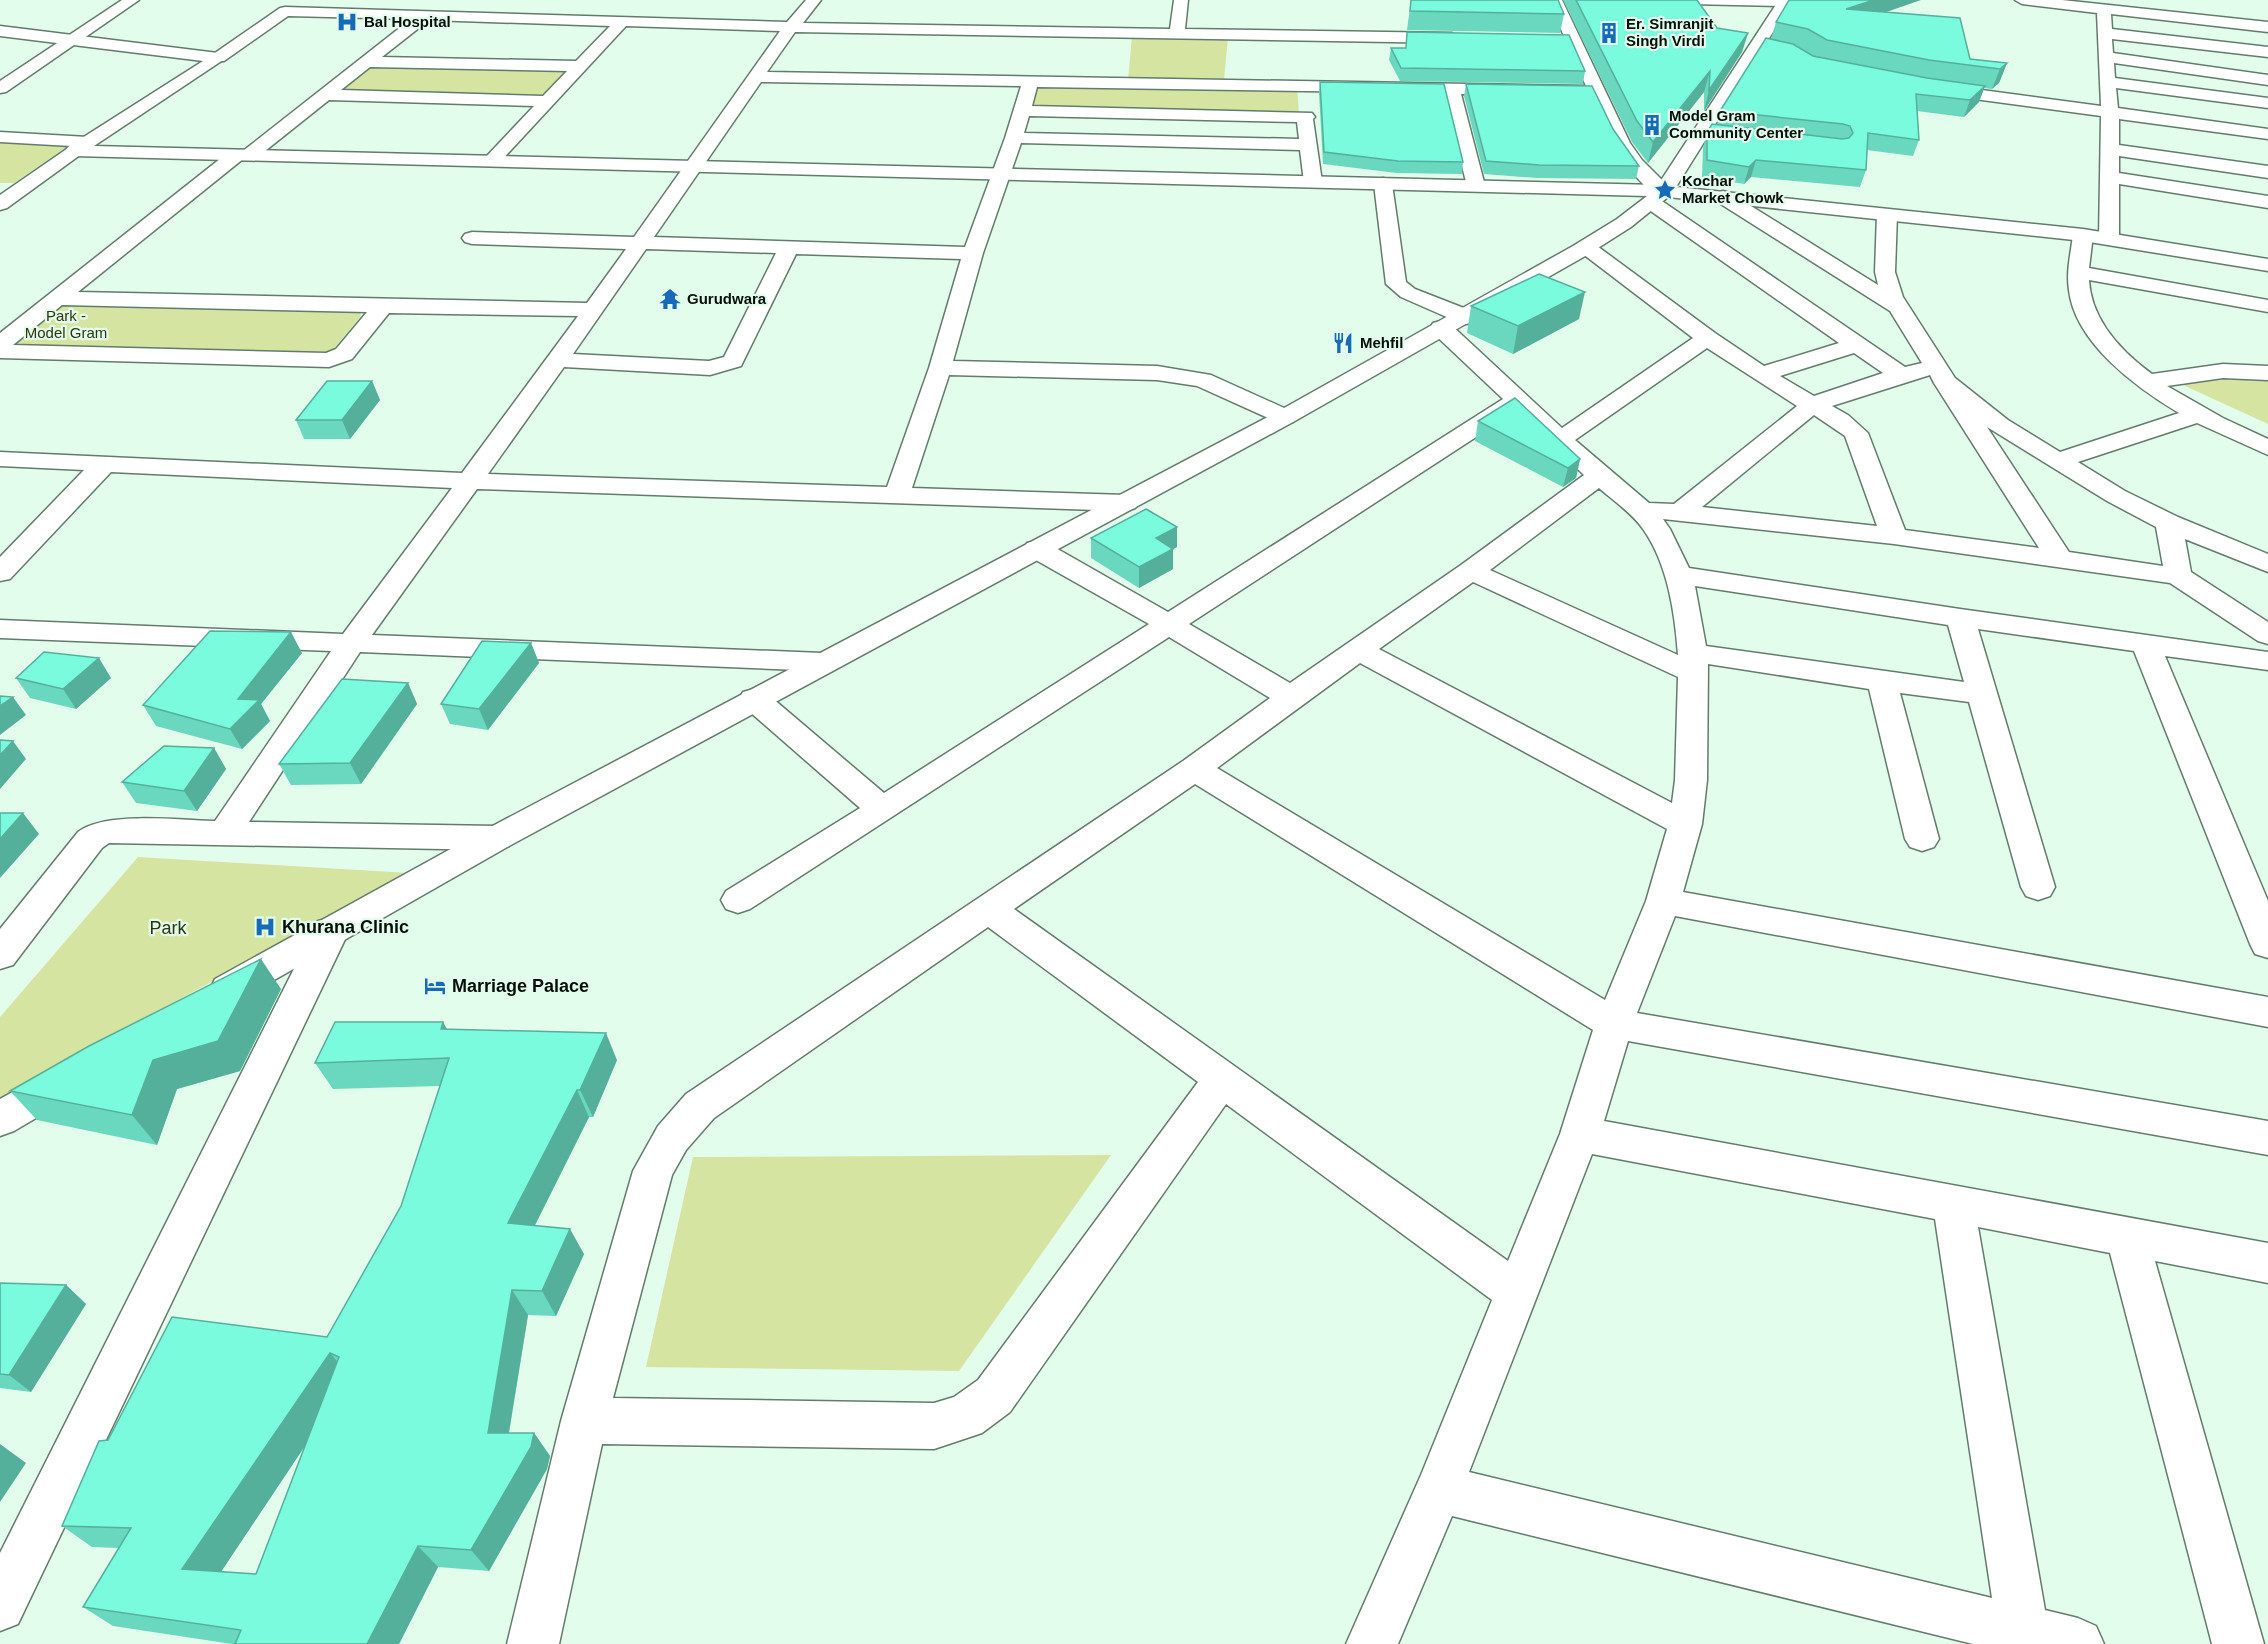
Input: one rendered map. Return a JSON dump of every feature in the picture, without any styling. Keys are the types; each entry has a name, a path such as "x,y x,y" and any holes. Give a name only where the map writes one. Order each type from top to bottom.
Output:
{"street":[{"path":"0,88 132,0"},
{"path":"0,204 81,146 218,58 281,6 299,0"},
{"path":"224,833 352,642 558,360 791,27 814,0"},
{"path":"1177,34 1181,0"},
{"path":"1555,0 1566,40 1598,91 1627,153 1648,177 1658,197 1901,375"},
{"path":"1689,0 1786,1"},
{"path":"1689,0 1702,16"},
{"path":"2022,0 2104,4 2264,27"},
{"path":"207,1001 497,838 822,662 1285,417 1586,247 1658,197 1713,134 1758,47 1786,1"},
{"path":"2104,4 2109,112 2108,233"},
{"path":"281,6 426,15 791,27 1464,38"},
{"path":"2104,33 2267,57 2264,27 2253,6"},
{"path":"0,344 243,155 326,95 426,15"},
{"path":"492,160 624,21"},
{"path":"0,31 218,58"},
{"path":"1111,82 1121,33"},
{"path":"2106,57 2268,80"},
{"path":"368,62 581,66"},
{"path":"758,77 1598,91"},
{"path":"897,495 939,368 973,253 1002,174 1031,80"},
{"path":"2107,82 2268,103"},
{"path":"1303,85 1313,182"},
{"path":"1922,87 2268,134"},
{"path":"1451,88 1476,186"},
{"path":"326,95 548,101"},
{"path":"1022,111 1306,117"},
{"path":"0,137 81,146 243,155 1476,186 1658,197 1723,197 2083,235 2171,233 2268,248"},
{"path":"1014,138 1309,145"},
{"path":"2109,149 2268,172"},
{"path":"2109,177 2268,202"},
{"path":"1372,1644 1439,1489 1580,1134 1614,1024 1663,901 1685,824 1691,780 1693,663 1679,575 1657,529 1642,511 1599,476 1517,400 1454,322 1396,284 1383,184"},
{"path":"0,190 20,191"},
{"path":"1723,197 1897,306"},
{"path":"1887,214 1885,272 1892,297 2060,559"},
{"path":"1931,219 2019,220 2108,233 2268,265"},
{"path":"2083,235 2078,272 2081,298 2093,324 2117,355 2149,381 2198,415 2268,448"},
{"path":"472,238 973,253"},
{"path":"1586,247 1707,338 1761,374 1840,420 1856,433 1894,536"},
{"path":"558,360 710,368 727,364 733,361 789,248"},
{"path":"2078,272 2268,306"},
{"path":"57,298 592,310"},
{"path":"0,351 329,360 344,354 383,306"},
{"path":"1560,440 1707,338"},
{"path":"1761,374 1858,344"},
{"path":"939,368 1157,373 1185,376 1203,380 1285,417"},
{"path":"2149,381 2216,371 2268,373"},
{"path":"1680,512 1812,405 1901,375 1941,375 1999,425 2116,496 2169,523 2268,564"},
{"path":"738,900 1517,400"},
{"path":"2056,461 2198,415"},
{"path":"0,459 468,481 1126,502"},
{"path":"0,573 105,463"},
{"path":"533,1644 584,1421 653,1171 672,1138 700,1106 1194,769 1291,697 1471,571 1599,476"},
{"path":"1642,511 1680,512 1894,536 2178,576 2268,635"},
{"path":"2169,523 2178,576"},
{"path":"1037,549 1291,697"},
{"path":"1471,571 1693,663 1882,681 1982,694"},
{"path":"1679,575 1960,618 2268,660"},
{"path":"1960,618 2038,887"},
{"path":"0,628 822,662"},
{"path":"2145,642 2268,944"},
{"path":"1358,650 1685,824"},
{"path":"1882,681 1922,839"},
{"path":"754,699 882,809"},
{"path":"1194,769 1614,1024 2268,1138"},
{"path":"0,955 90,840 99,833 109,831 497,838"},
{"path":"1663,901 2268,1012"},
{"path":"990,910 1517,1293"},
{"path":"0,1606 331,931"},
{"path":"0,1119 83,1072"},
{"path":"584,1421 934,1426 966,1417 994,1396 1222,1079"},
{"path":"1580,1134 2268,1263"},
{"path":"1953,1204 2023,1631"},
{"path":"2127,1236 2238,1644"},
{"path":"1439,1489 2078,1644"}],"green space":[{"path":"1132,36 1228,38 1224,80 1128,80"},
{"path":"374,64 569,68 539,98 338,94"},
{"path":"1037,82 1297,86 1299,113 1029,110"},
{"path":"0,137 74,142 14,183 0,183"},
{"name":"Park - Model Gram","path":"56,303 360,310 361,316 330,353 2,346"},
{"path":"2212,374 2268,377 2268,424 2183,385"},
{"name":"Park","path":"138,857 409,873 0,1098 0,1017"},
{"path":"1111,1155 959,1371 646,1367 693,1157"}],"building":[{"path":"1411,0 1558,0 1564,14 1410,11"},
{"path":"1576,0 1697,0 1717,28 1748,33 1709,90 1710,71 1653,142 1637,121"},
{"path":"1789,0 1874,0 1846,9 1960,18 1970,59 2007,63 2000,69 1929,60 1827,40 1808,29 1776,22"},
{"path":"1407,32 1569,35 1585,71 1401,68 1391,48 1406,48"},
{"path":"1766,38 1793,44 1813,56 1927,78 1985,86 1970,100 1916,94 1919,140 1868,133 1866,170 1756,160 1749,167 1707,160 1707,132 1712,124 1842,139 1849,138 1853,133 1850,126 1843,124 1720,111"},
{"path":"1320,82 1444,84 1463,162 1398,161 1324,152"},
{"path":"1466,84 1592,86 1613,129 1639,166 1539,165 1486,161"},
{"path":"1539,274 1585,292 1518,326 1471,306"},
{"path":"327,381 372,381 342,420 296,420"},
{"path":"1515,398 1580,459 1568,468 1478,421"},
{"path":"1146,509 1177,527 1156,538 1173,549 1139,567 1091,538"},
{"path":"210,631 291,632 238,699 259,700 230,729 143,705"},
{"path":"482,641 531,643 479,709 441,704"},
{"path":"44,652 99,658 63,689 16,678"},
{"path":"342,679 408,683 350,763 279,764"},
{"path":"0,696 13,697 0,706"},
{"path":"0,740 13,741 0,755"},
{"path":"164,746 214,748 184,791 122,782"},
{"path":"0,813 23,813 0,839"},
{"path":"261,959 218,1041 153,1060 132,1115 10,1091 89,1046"},
{"path":"335,1022 443,1022 441,1029 606,1033 580,1090 577,1090 508,1223 570,1229 542,1291 512,1290 488,1433 534,1433 531,1447 471,1550 418,1546 367,1644 235,1644 241,1630 83,1607 131,1528 62,1526 99,1441 108,1440 172,1317 327,1337 401,1206 449,1058 315,1063","holes":["330,1353 339,1357 256,1574 182,1569"]},
{"path":"0,1283 66,1285 9,1375 0,1374"}],"place":[{"name":"Bal Hospital","path":"347,22"},
{"name":"Er. Simranjit Singh Virdi","path":"1609,33"},
{"name":"Model Gram Community Center","path":"1652,125"},
{"name":"Kochar Market Chowk","path":"1665,190"},
{"name":"Gurudwara","path":"670,299"},
{"name":"Mehfil","path":"1343,343"},
{"name":"Khurana Clinic","path":"265,927"},
{"name":"Marriage Palace","path":"435,986"}]}
